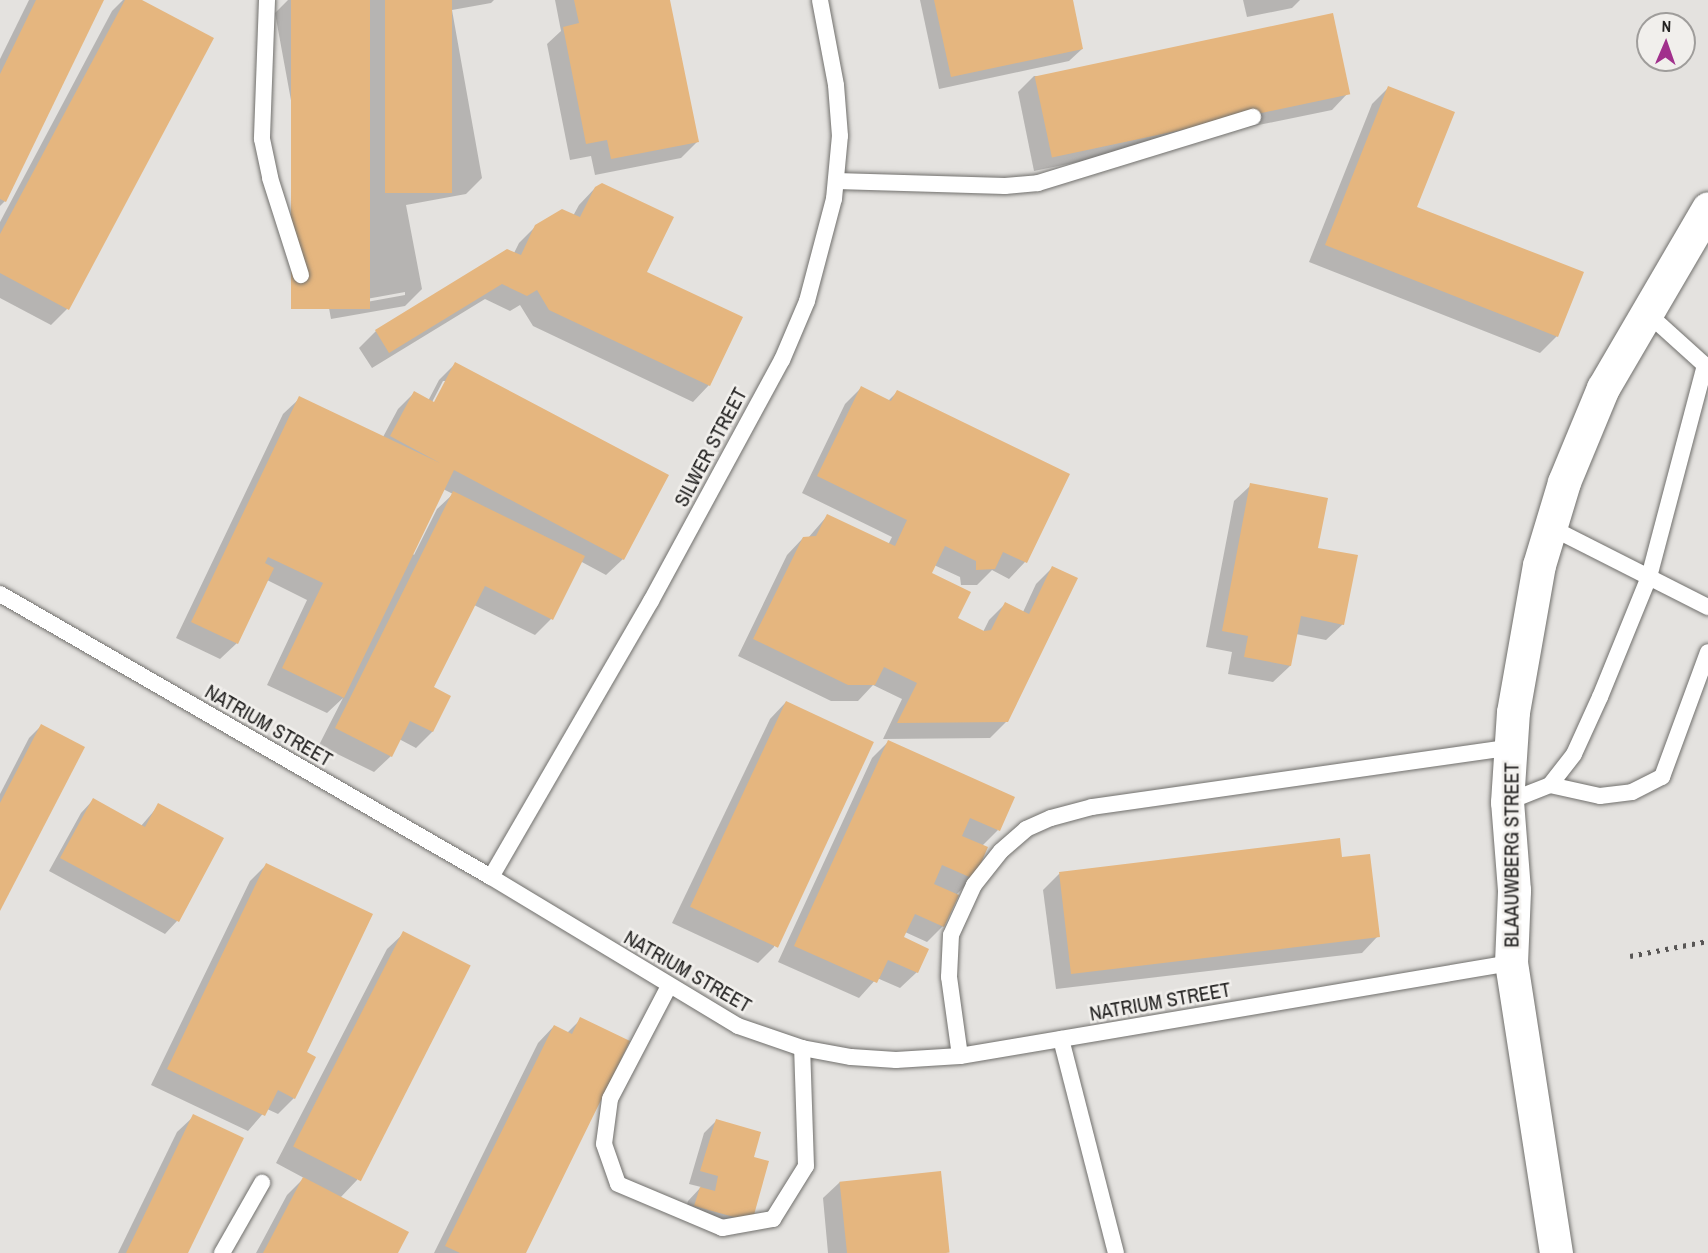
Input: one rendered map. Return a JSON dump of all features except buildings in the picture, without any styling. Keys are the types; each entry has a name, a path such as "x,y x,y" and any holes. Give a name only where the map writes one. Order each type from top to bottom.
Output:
{"street":[{"name":"BLAAUWBERG STREET","path":"1556,1253 1511,963 1514,890 1507,802 1513,711 1539,565 1564,482 1604,388 1708,208"}],"lane":[{"path":"267,0 262,139 270,178 301,275"},
{"name":"SILWER STREET","path":"491,877 651,601 782,360 811,290 834,200 840,136 836,85 820,0"},
{"path":"836,181 1005,186 1038,183 1253,117"},
{"path":"1507,802 1550,785 1574,754 1649,577 1707,367 1646,312"},
{"path":"1550,527 1708,608"},
{"name":"NATRIUM STREET","path":"0,594 491,877 738,1026 802,1048 851,1057 896,1060 960,1056 1511,963"},
{"path":"1550,785 1600,796 1632,792 1662,777 1708,652"},
{"path":"960,1056 949,977 951,935 974,885 1001,851 1026,829 1051,818 1092,807 1511,747"},
{"path":"669,986 610,1099 604,1144 618,1184 722,1228 773,1219 806,1166 802,1048"},
{"path":"1061,1039 1116,1253"},
{"path":"222,1253 261,1183"}],"railway":[{"path":"1630,956 1708,941"}]}
